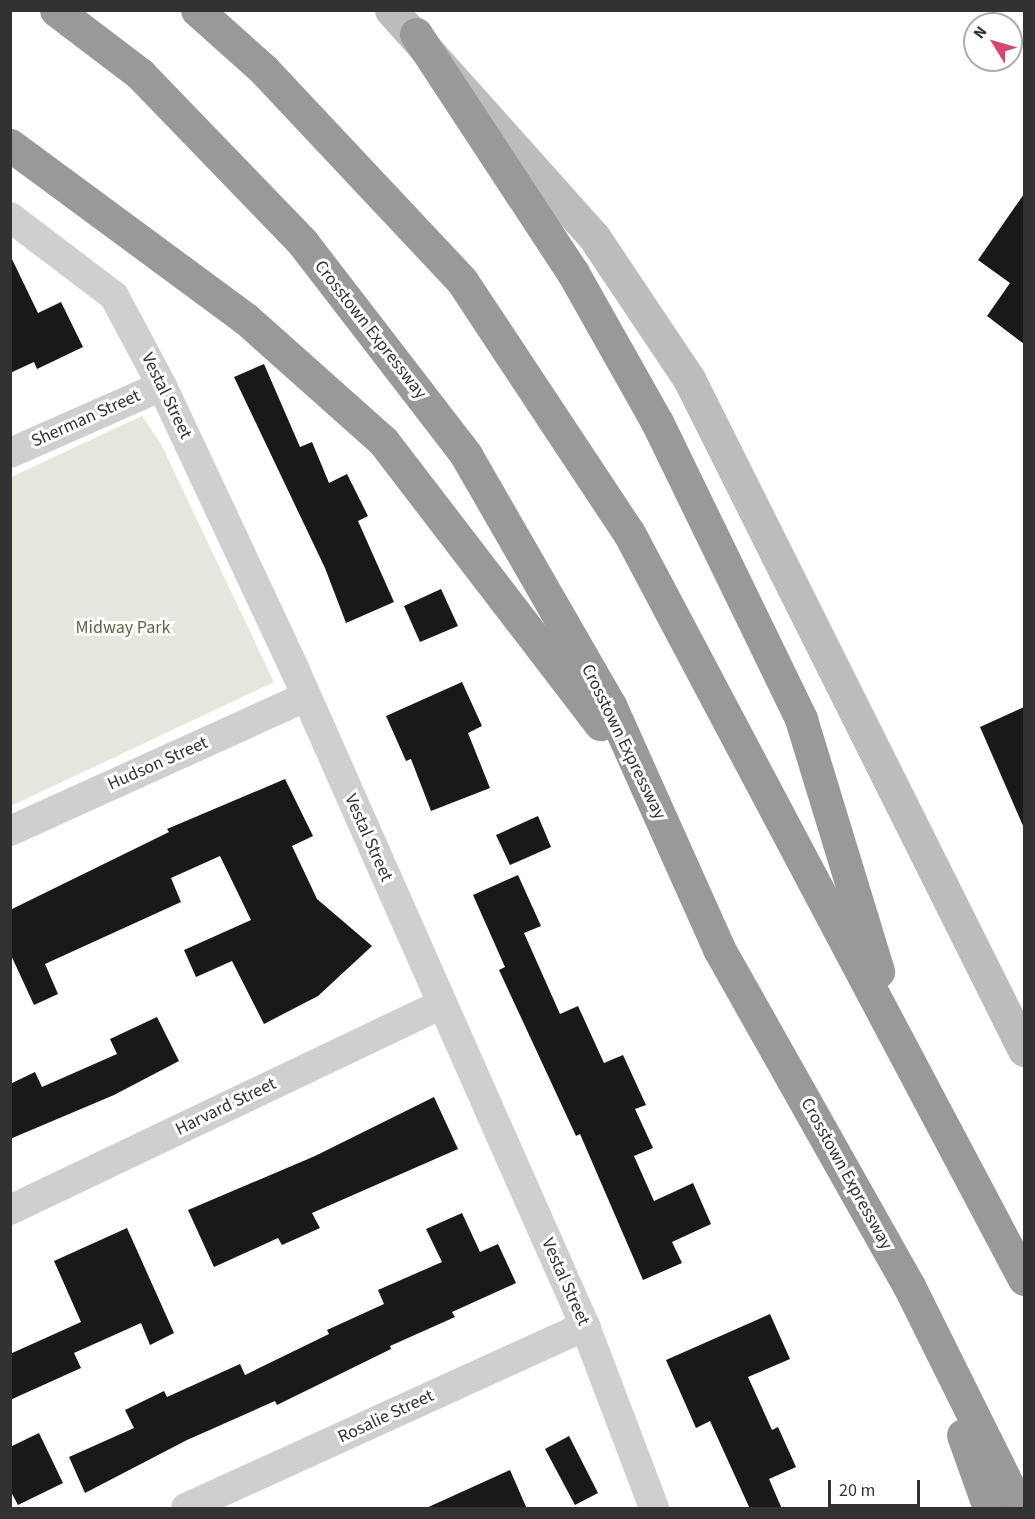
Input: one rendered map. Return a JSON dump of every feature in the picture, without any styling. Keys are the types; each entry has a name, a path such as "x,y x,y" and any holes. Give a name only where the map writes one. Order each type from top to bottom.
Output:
{"highway":[{"name":"Crosstown Expressway","path":"57,10 140,74 303,243 466,455 610,705 719,949 909,1286 1019,1509"},
{"path":"197,10 264,70 462,281 629,534 1024,1279"},
{"path":"416,34 573,273 657,422 801,719 899,1042"},
{"path":"10,145 246,319 383,441 646,786"},
{"path":"909,1286 989,1509"}],"main road":[{"path":"391,10 416,34 594,237 689,379 1024,1050"}],"street":[{"name":"Vestal Street","path":"10,217 114,296 162,386 306,697 585,1326 654,1509"},
{"name":"Sherman Street","path":"10,453 162,386"},
{"name":"Hudson Street","path":"10,831 306,697"},
{"name":"Harvard Street","path":"10,1210 441,1004"},
{"name":"Rosalie Street","path":"186,1509 585,1326"}],"green space":[{"name":"Midway Park","path":"142,416 161,444 274,682 11,806 11,477"}],"building":[{"path":"1024,194 1024,344 987,316 1010,283 978,260"},
{"path":"10,255 38,313 61,302 83,347 37,369 34,362 10,373"},
{"path":"264,364 300,447 312,442 329,483 347,474 368,516 358,521 394,602 346,623 325,568 234,377"},
{"path":"441,589 458,626 420,642 404,606"},
{"path":"462,682 482,726 468,733 490,788 431,811 411,759 406,761 386,716"},
{"path":"1024,707 1024,828 980,727"},
{"path":"285,779 313,836 292,846 317,899 372,946 318,996 264,1024 232,961 196,977 184,950 251,920 220,856 171,878 181,902 45,964 58,994 34,1005 10,953 10,910 169,832 167,829"},
{"path":"538,816 551,847 510,865 496,835"},
{"path":"518,875 541,926 524,933 560,1014 578,1006 604,1063 623,1055 646,1105 635,1109 653,1148 634,1156 654,1201 693,1183 711,1224 672,1242 682,1263 643,1280 580,1134 576,1136 499,970 505,967 473,895"},
{"path":"157,1017 179,1061 114,1095 10,1139 10,1084 35,1072 42,1087 117,1054 110,1039"},
{"path":"434,1097 458,1149 312,1213 320,1228 282,1245 278,1238 214,1267 188,1210 315,1156"},
{"path":"462,1213 480,1252 498,1244 516,1283 452,1312 455,1317 390,1346 391,1349 277,1405 275,1401 187,1440 85,1493 69,1457 134,1428 125,1410 164,1391 167,1397 240,1364 245,1375 329,1334 327,1330 384,1304 378,1290 442,1262 426,1229"},
{"path":"127,1228 174,1333 150,1345 141,1323 74,1353 81,1368 10,1400 10,1354 81,1322 54,1261"},
{"path":"770,1314 790,1359 748,1377 772,1430 778,1427 796,1467 769,1479 782,1509 750,1509 710,1421 696,1428 666,1360"},
{"path":"39,1433 63,1483 18,1505 10,1490 10,1447"},
{"path":"569,1436 598,1493 575,1505 545,1449"},
{"path":"510,1470 527,1509 424,1509"}]}
